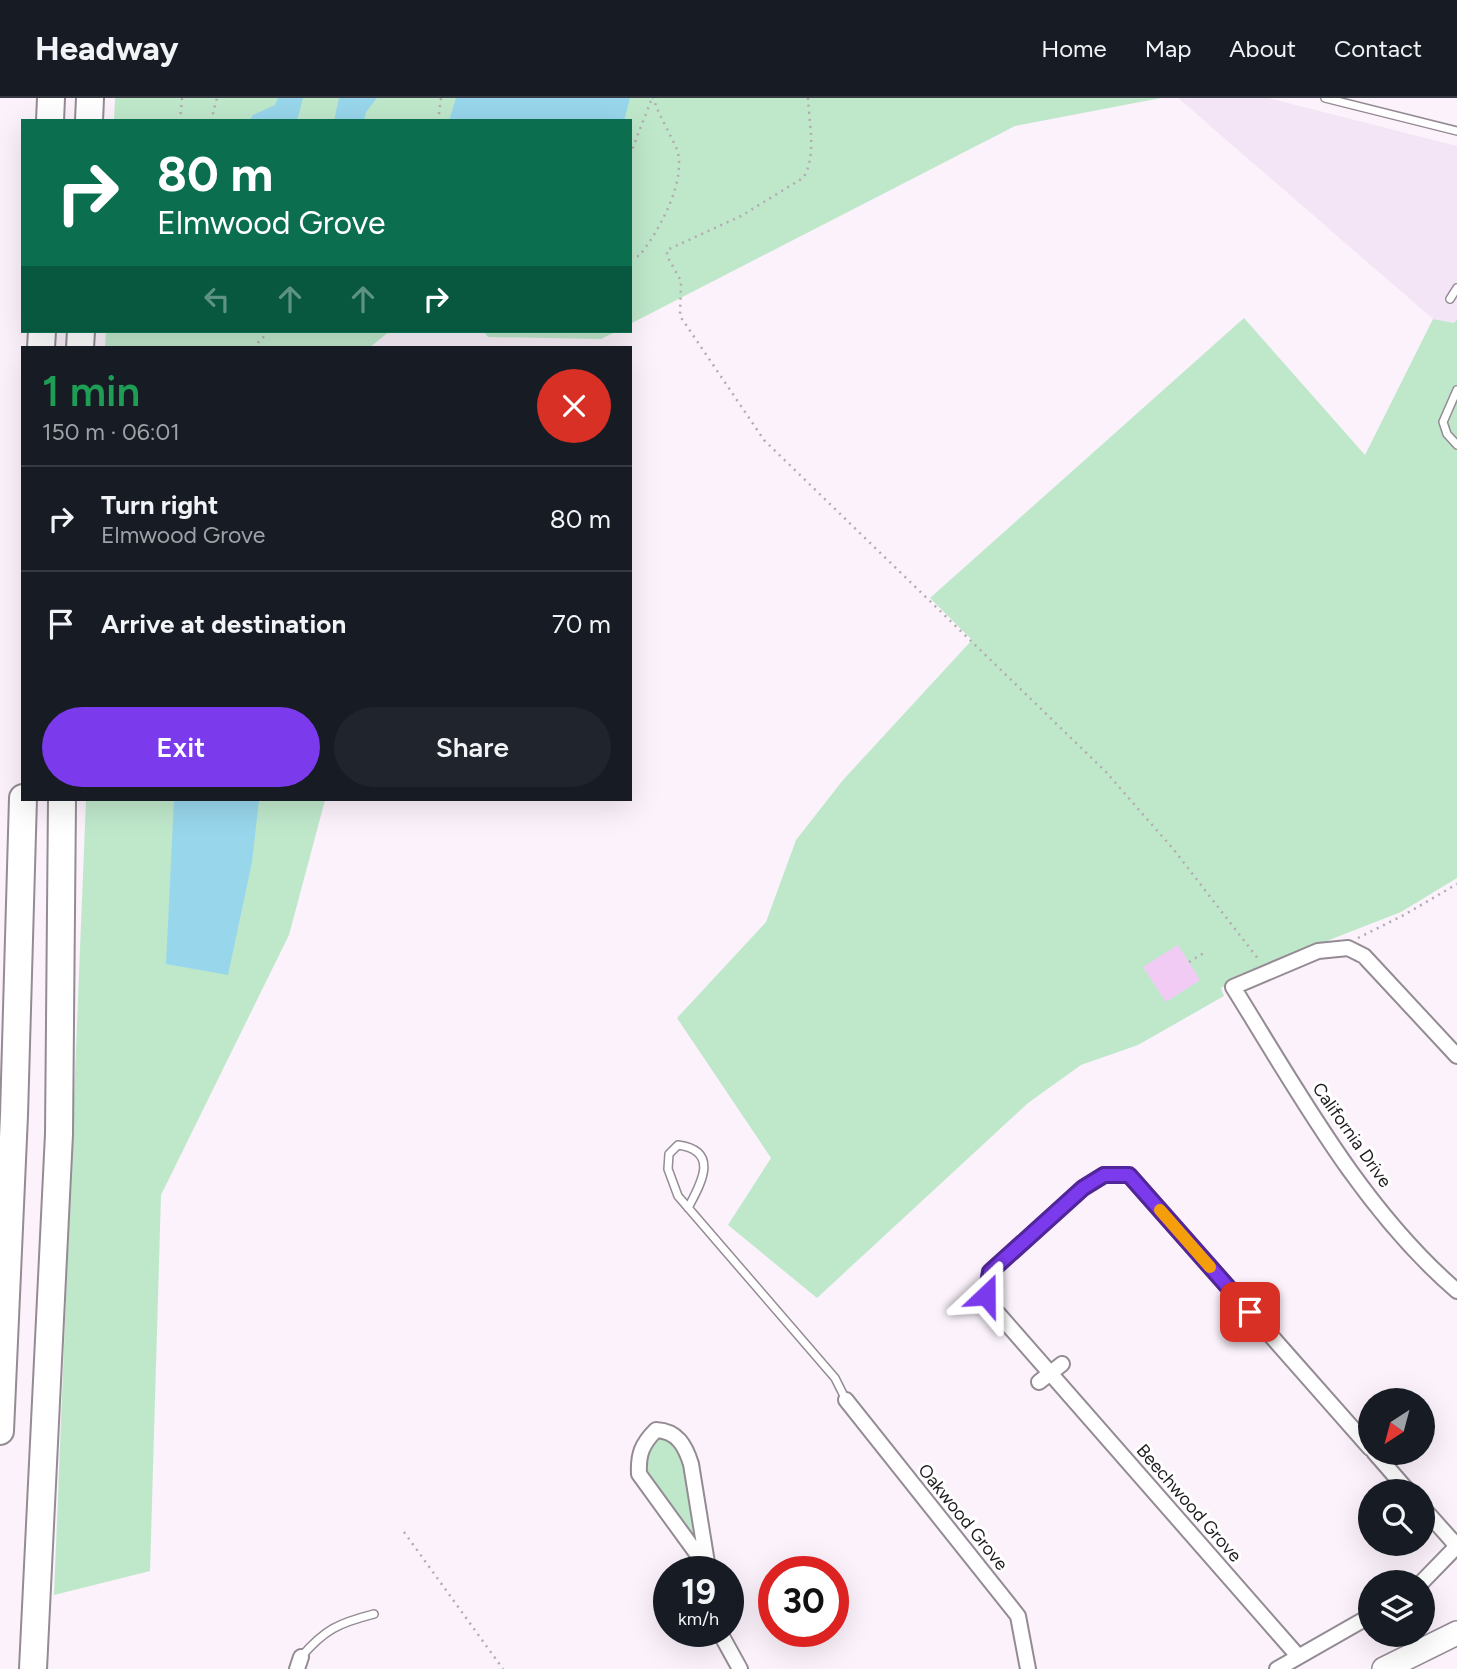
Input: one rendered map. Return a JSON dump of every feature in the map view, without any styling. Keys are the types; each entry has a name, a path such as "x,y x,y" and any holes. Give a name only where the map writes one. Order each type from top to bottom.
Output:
{"highway":[{"path":"50,119 51,98"},
{"path":"89,119 90,98"},
{"path":"0,1431 14,1115 23,801"},
{"path":"33,1669 59,1134 62,801"},
{"path":"1384,1669 1457,1633"}],"street":[{"path":"1267,971 1318,951 1349,948 1364,956 1457,1056"},
{"name":"California Drive","path":"1267,971 1233,987 1351,1174 1404,1236 1457,1291"},
{"name":"Beechwood Grove","path":"1298,1656 994,1309 986,1295 990,1272 1083,1188 1104,1175 1129,1175 1358,1434"},
{"name":"Oakwood Grove","path":"846,1400 1018,1616 1028,1669"},
{"path":"656,1430 667,1431 679,1439 687,1451 708,1570 639,1474 639,1456 645,1441 656,1430"},
{"path":"1385,1465 1398,1479"},
{"path":"1434,1570 1457,1546 1435,1521"},
{"path":"1277,1669 1358,1623"},
{"path":"728,1647 740,1669"}],"lane":[{"path":"1325,98 1457,131"},
{"path":"1457,390 1443,422 1447,434 1457,445"},
{"path":"688,1208 706,1171 704,1161 699,1155 678,1145 669,1154 668,1169 678,1196 688,1208 835,1378 846,1400"},
{"path":"299,1663 317,1637 334,1626 374,1614"}],"path":[{"path":"180,119 182,98"},
{"path":"212,119 217,98"},
{"path":"438,119 440,98"},
{"path":"632,150 652,98"},
{"path":"632,257 639,256 651,241 668,207 680,169 676,149 662,125 652,98"},
{"path":"808,98 810,158 803,178 741,216 667,250 667,256 681,281 680,316 764,440 1106,772 1174,850 1267,971"},
{"path":"255,346 267,333"},
{"path":"1349,948 1361,935 1404,915 1457,884"},
{"path":"1189,962 1208,951"},
{"path":"404,1532 503,1669"}],"shaded area":[{"path":"1178,98 1268,98 1457,146 1457,319 1454,323 1433,319"}],"green space":[{"path":"115,98 1161,98 1015,126 632,323 632,119 114,119"},
{"path":"1244,318 1365,455 1433,319 1454,323 1457,319 1457,878 1401,912 1283,958 1221,988 1224,996 1138,1045 1081,1065 1028,1103 817,1298 728,1225 771,1158 677,1018 766,922 796,840 843,780 972,640 930,598"},
{"path":"106,333 388,333 371,346 105,346"},
{"path":"485,333 613,333 601,339 488,337"},
{"path":"86,801 325,801 289,935 161,1195 150,1571 54,1595"},
{"path":"656,1430 679,1439 705,1556 699,1556 639,1474"}],"water":[{"path":"278,98 303,98 298,119 250,119 253,115 275,105"},
{"path":"339,98 377,98 366,112 364,119 334,119"},
{"path":"456,98 630,98 625,119 450,119"},
{"path":"174,801 259,801 252,862 228,975 166,964"}],"building":[{"path":"1178,945 1200,980 1166,1002 1143,967"}],"slow traffic":[{"path":"1160,1210 1210,1267"}],"route":[{"path":"986,1295 990,1272 1083,1188 1104,1175 1129,1175 1250,1312"}]}
